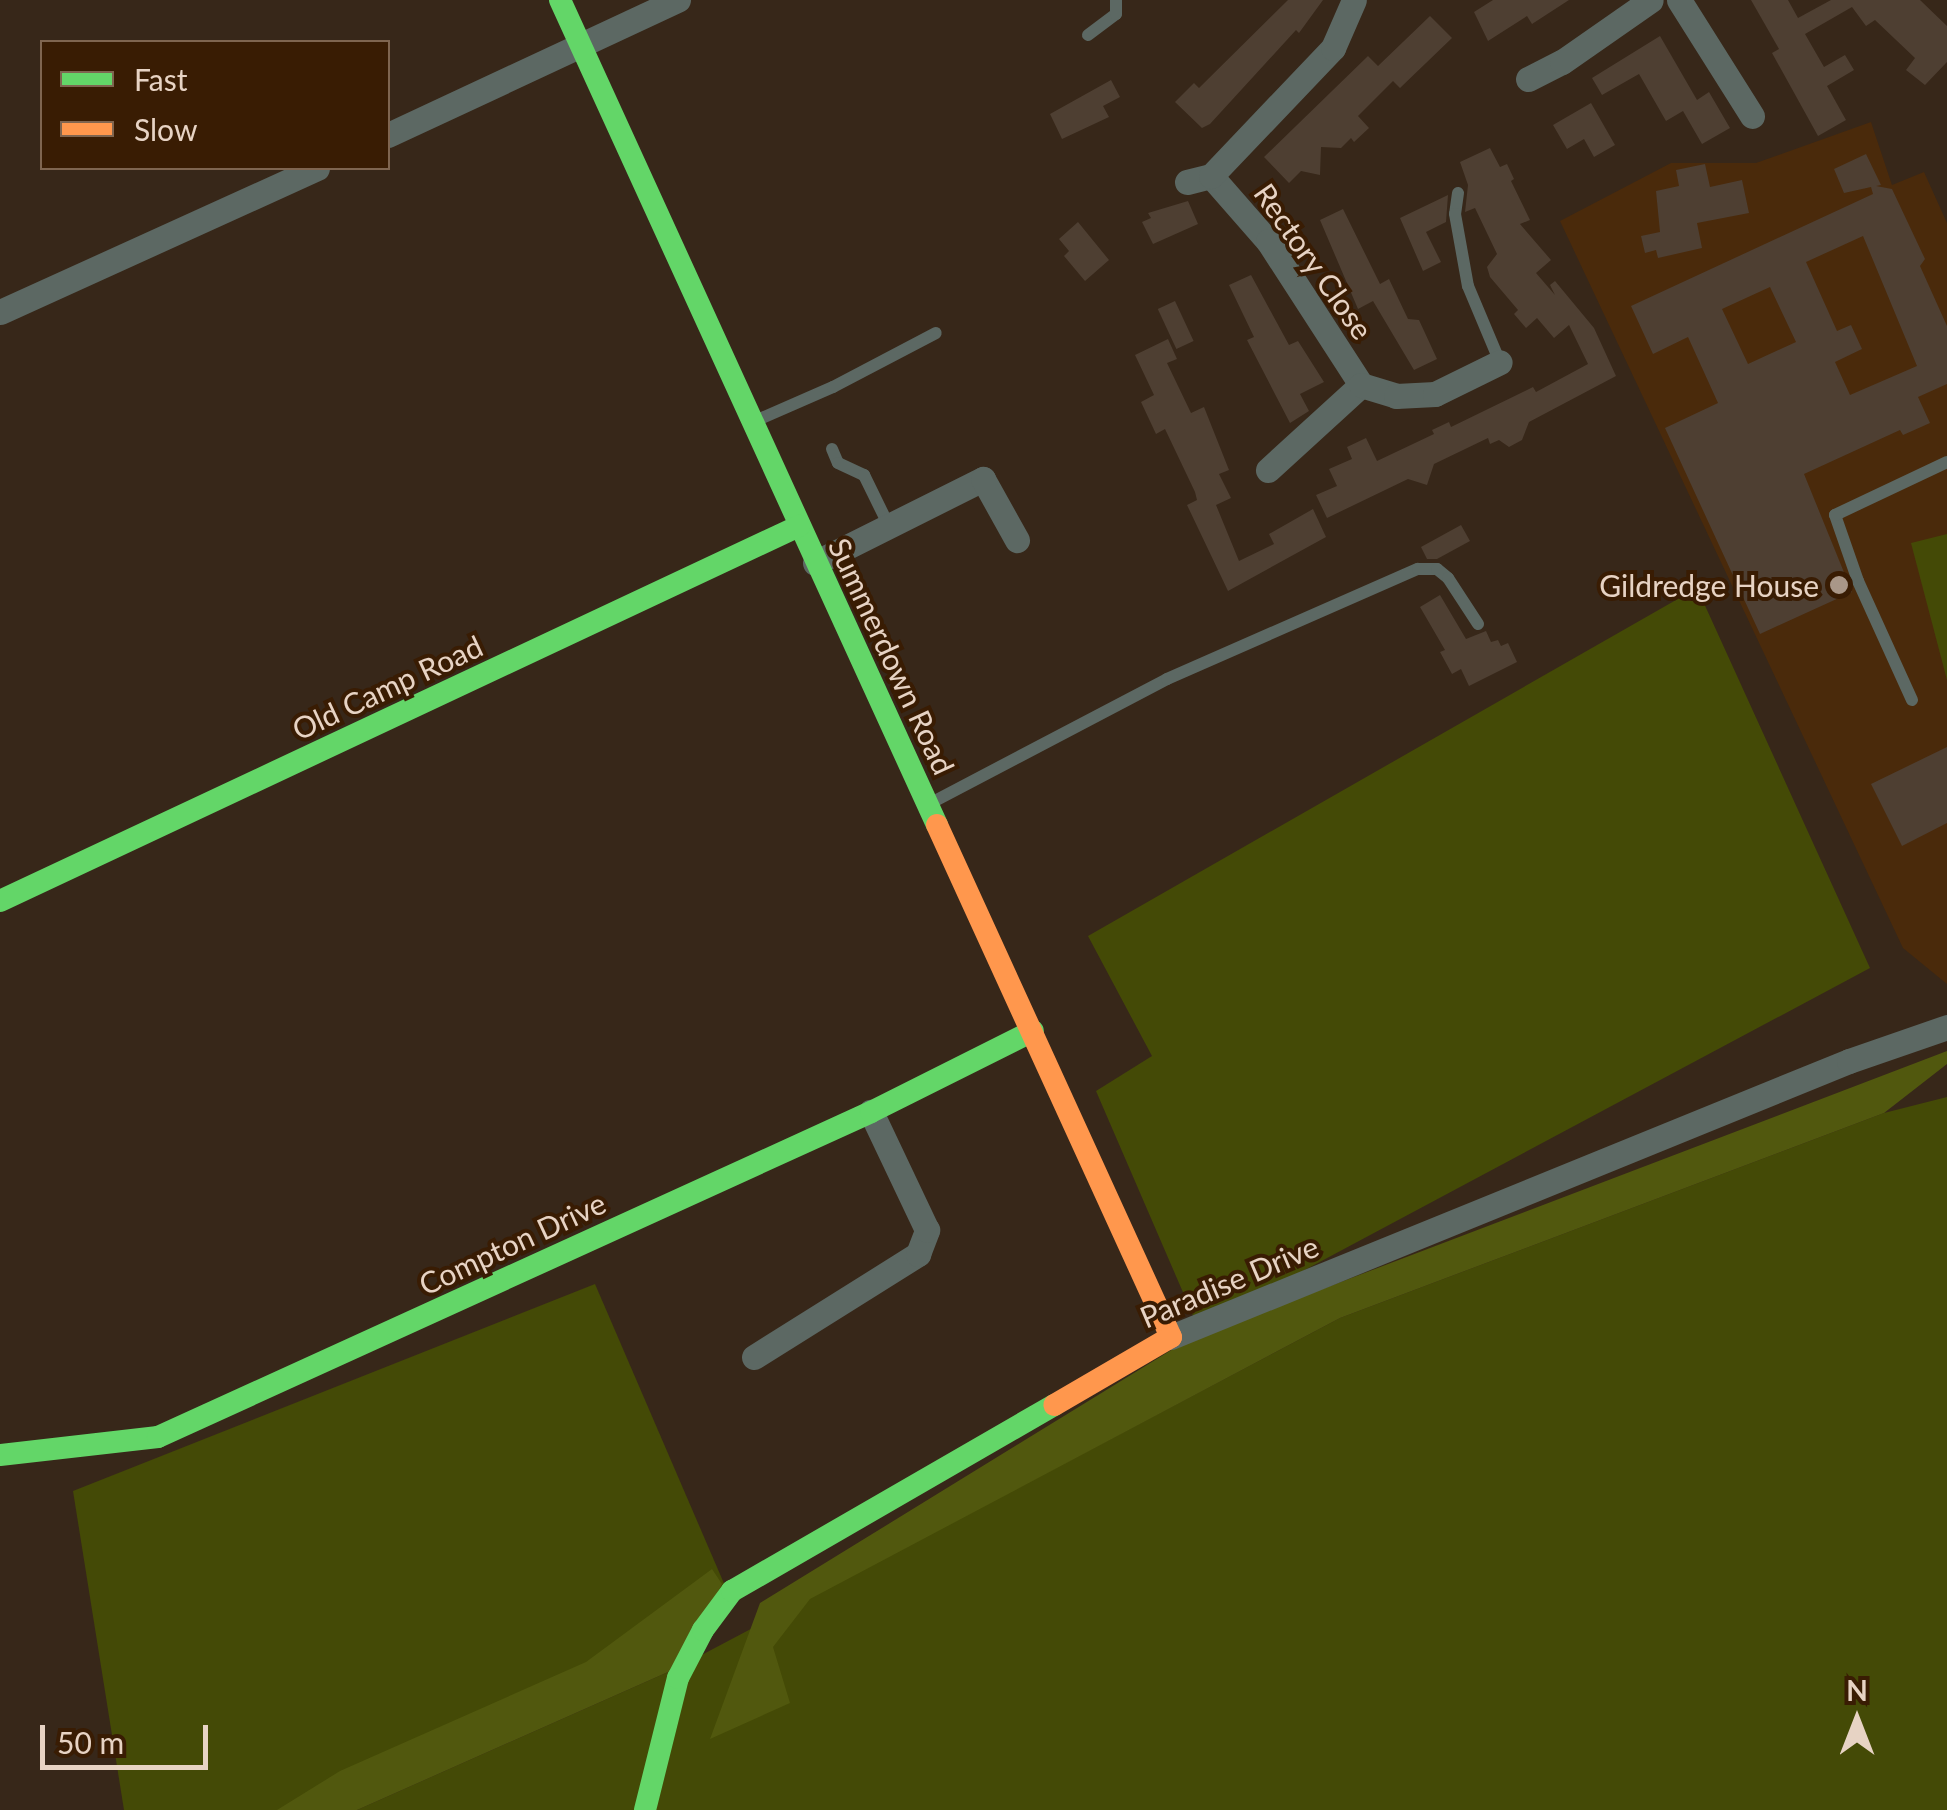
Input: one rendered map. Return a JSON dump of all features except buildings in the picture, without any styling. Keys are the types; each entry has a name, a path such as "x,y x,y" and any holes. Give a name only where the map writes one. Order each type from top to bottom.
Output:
{"street":[{"name":"Summerdown Road","path":"560,0 1171,1337"},
{"path":"390,134 678,0"},
{"name":"Rectory Close","path":"1354,0 1333,48 1199,179 1268,241 1360,386 1396,396 1435,394 1500,362"},
{"path":"1528,80 1562,62 1651,0"},
{"path":"1679,0 1734,62 1752,116"},
{"path":"0,312 313,170"},
{"name":"Rectory Close","path":"1268,470 1360,386"},
{"path":"815,563 983,479 1018,540"},
{"name":"Old Camp Road","path":"0,901 800,526"},
{"name":"Paradise Drive","path":"645,1810 678,1678 703,1630 732,1592 1171,1337 1848,1061 1947,1027"},
{"name":"Compton Drive","path":"0,1455 158,1437 872,1112 1032,1031"},
{"path":"754,1358 918,1254 926,1230 872,1112"}],"lane":[{"path":"1088,35 1116,14 1116,0"},
{"path":"1458,193 1455,214 1468,286 1500,362"},
{"path":"752,422 833,387 936,333"},
{"path":"832,449 838,463 864,475 890,526"},
{"path":"1912,700 1858,581 1835,515 1947,462"},
{"path":"927,805 1166,680 1418,569 1437,569 1448,578 1478,624"}],"shaded area":[{"name":"Gildredge House","path":"1871,122 1892,185 1924,172 1947,223 1947,984 1903,948 1560,221 1671,163 1756,163"}],"green space":[{"path":"1947,534 1947,680 1911,543"},
{"path":"1697,588 1870,968 1198,1327 1096,1091 1152,1056 1088,936"},
{"path":"1947,1051 1947,1064 1884,1113 1340,1318 810,1599 773,1647 790,1703 710,1739 760,1603 1186,1341"},
{"path":"1947,1097 1947,1810 357,1810 677,1668 1340,1318 1884,1113"},
{"path":"595,1284 732,1602 289,1810 124,1810 73,1491"},
{"path":"712,1569 722,1584 677,1668 357,1810 277,1810 340,1771 586,1662"}],"traffic: fast":[{"path":"560,0 937,825"},
{"path":"0,901 799,526"},
{"path":"0,1455 158,1437 871,1112 1033,1031"},
{"path":"645,1810 678,1678 703,1630 732,1591 1054,1405"}],"traffic: slow":[{"path":"937,825 1171,1337 1054,1405"}],"place":[{"name":"Gildredge House","path":"1839,585"}]}
